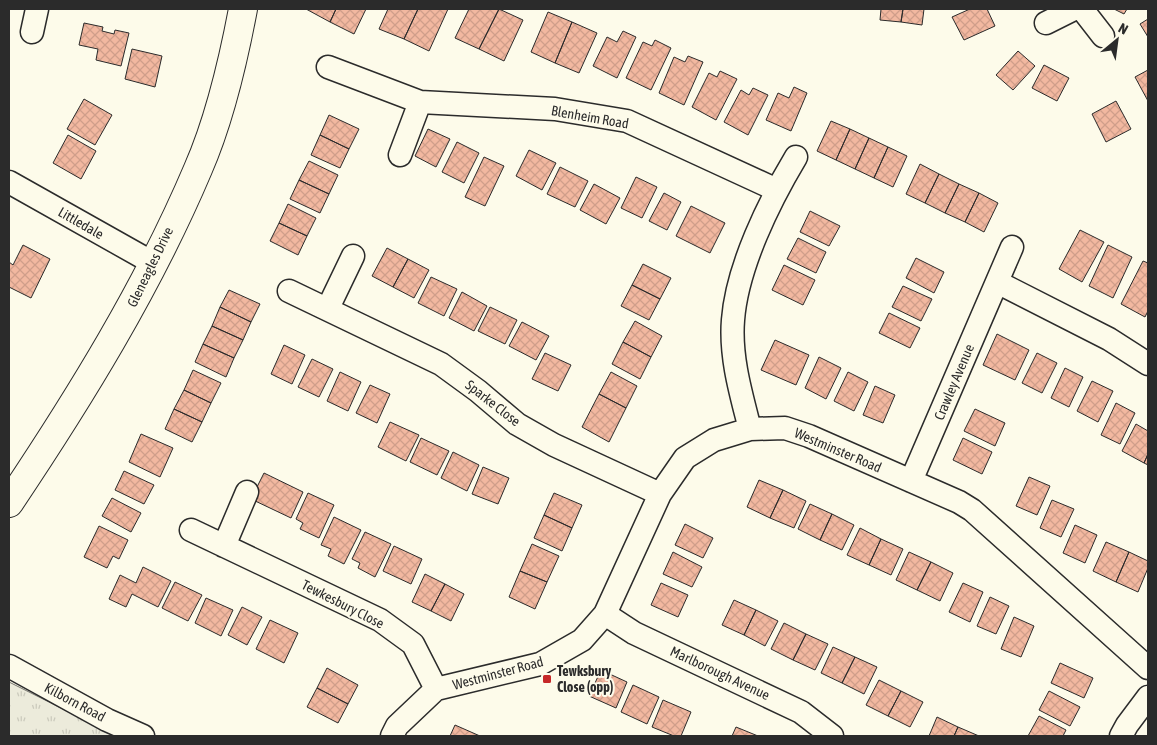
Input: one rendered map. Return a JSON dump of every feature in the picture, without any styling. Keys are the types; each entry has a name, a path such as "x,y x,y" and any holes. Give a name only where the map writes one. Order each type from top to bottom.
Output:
{"street":[{"path":"32,32 37,9"},
{"name":"Gleneagles Drive","path":"9,503 121,325 198,168 232,66 243,9"},
{"path":"1046,23 1074,9"},
{"path":"1082,9 1103,36"},
{"name":"Blenheim Road","path":"328,67 420,102 554,109 627,121 777,190"},
{"path":"400,155 420,102"},
{"path":"750,429 736,374 733,320 742,277 757,235 777,190 796,157"},
{"name":"Littledale","path":"9,182 153,263"},
{"name":"Crawley Avenue","path":"911,481 1012,247"},
{"path":"328,308 352,256"},
{"path":"997,282 1109,339 1148,364"},
{"name":"Sparke Close","path":"289,291 328,308 441,364 525,428 554,445 660,494"},
{"name":"Westminster Road","path":"392,736 397,726 436,689 540,664 582,640 604,614 660,494 685,458 714,440 750,429 785,428 808,436 959,502 972,510 1148,668"},
{"path":"224,546 246,492"},
{"name":"Tewkesbury Close","path":"191,530 380,620 413,644 436,689"},
{"name":"Marlborough Avenue","path":"604,614 634,632 801,712 832,736"},
{"name":"Kilborn Road","path":"9,666 107,720 143,736"},
{"path":"1121,736 1148,697"}],"green space":[{"path":"9,682 117,736 9,736"}],"building":[{"path":"306,9 336,9 330,22"},
{"path":"336,9 366,9 354,34 330,22"},
{"path":"388,9 418,9 404,39 379,29"},
{"path":"418,9 448,9 429,51 404,39"},
{"path":"469,9 499,9 479,49 455,38"},
{"path":"499,9 523,20 504,61 479,49"},
{"path":"881,9 903,9 901,22 880,20"},
{"path":"903,9 924,9 922,25 901,22"},
{"path":"970,9 987,9 995,26 964,40 952,17"},
{"path":"1114,9 1127,9 1124,14"},
{"path":"548,12 572,22 555,63 531,52"},
{"path":"1148,19 1148,37 1140,24"},
{"path":"572,22 597,33 579,73 555,63"},
{"path":"84,23 103,27 102,31 114,34 115,30 129,33 121,66 96,60 98,49 79,45"},
{"path":"623,31 636,37 617,78 593,66 607,37 617,42"},
{"path":"655,40 671,48 651,90 626,78 643,42 652,46"},
{"path":"132,49 162,56 155,87 125,79"},
{"path":"1018,51 1035,66 1013,90 996,75"},
{"path":"688,56 703,62 684,105 659,93 674,57 685,62"},
{"path":"1044,65 1069,78 1057,101 1032,88"},
{"path":"1148,70 1148,101 1135,77"},
{"path":"720,71 737,79 716,120 692,107 709,73 717,77"},
{"path":"794,87 807,93 791,131 766,120 778,93 789,98"},
{"path":"753,88 768,95 748,135 724,122 741,90 749,95"},
{"path":"84,99 112,115 95,145 67,129"},
{"path":"1116,101 1131,129 1106,142 1092,114"},
{"path":"329,115 359,129 349,149 320,135"},
{"path":"831,121 850,129 836,160 817,151"},
{"path":"428,129 450,139 436,167 415,156"},
{"path":"850,129 869,138 855,169 836,160"},
{"path":"68,135 96,151 81,179 53,163"},
{"path":"320,135 349,149 340,168 311,155"},
{"path":"869,138 888,147 874,178 855,169"},
{"path":"457,142 479,153 464,183 442,172"},
{"path":"888,147 907,156 893,187 874,178"},
{"path":"529,150 556,163 542,190 516,176"},
{"path":"484,157 504,166 485,206 465,197"},
{"path":"309,161 338,175 329,194 299,180"},
{"path":"920,164 939,174 925,203 906,194"},
{"path":"560,167 588,181 575,207 547,194"},
{"path":"939,174 959,184 945,213 925,203"},
{"path":"636,177 657,187 642,218 621,208"},
{"path":"299,180 329,194 320,213 290,199"},
{"path":"594,184 620,198 606,224 580,210"},
{"path":"959,184 979,193 965,222 945,213"},
{"path":"664,193 681,202 667,230 649,221"},
{"path":"979,193 998,203 984,232 965,222"},
{"path":"288,204 316,218 307,236 279,223"},
{"path":"691,206 725,223 710,253 676,236"},
{"path":"810,211 840,226 829,246 800,232"},
{"path":"279,223 307,236 298,255 270,241"},
{"path":"1080,230 1104,242 1082,282 1059,269"},
{"path":"798,238 826,252 816,273 787,259"},
{"path":"23,245 50,259 31,298 9,287 9,262 13,265"},
{"path":"1108,245 1132,257 1113,298 1089,286"},
{"path":"387,248 408,259 393,287 372,276"},
{"path":"916,258 944,272 934,293 906,278"},
{"path":"408,259 429,270 414,298 393,287"},
{"path":"1143,261 1148,263 1148,311 1145,317 1121,304"},
{"path":"643,264 671,278 660,299 632,285"},
{"path":"784,265 815,280 803,305 772,290"},
{"path":"431,277 457,289 444,316 418,303"},
{"path":"632,285 660,299 649,320 621,306"},
{"path":"903,286 932,299 921,321 892,307"},
{"path":"229,290 260,304 251,322 220,307"},
{"path":"462,292 487,306 474,331 449,318"},
{"path":"220,307 251,322 243,340 212,326"},
{"path":"490,307 517,320 505,344 478,331"},
{"path":"889,313 920,328 910,348 879,333"},
{"path":"635,321 662,336 651,357 623,342"},
{"path":"522,322 549,336 536,360 509,346"},
{"path":"212,326 243,340 234,358 203,344"},
{"path":"997,334 1029,350 1015,380 983,365"},
{"path":"775,340 809,355 796,385 761,370"},
{"path":"623,342 651,357 640,379 612,364"},
{"path":"203,344 234,358 226,377 195,362"},
{"path":"284,345 305,355 292,384 271,374"},
{"path":"545,353 571,365 558,391 532,379"},
{"path":"1037,353 1057,363 1042,393 1022,383"},
{"path":"819,357 841,368 826,399 805,388"},
{"path":"312,359 333,369 319,397 298,387"},
{"path":"1065,368 1083,377 1069,407 1051,398"},
{"path":"193,370 221,383 211,403 184,390"},
{"path":"340,372 361,382 348,411 327,401"},
{"path":"611,372 637,386 626,408 599,394"},
{"path":"848,372 868,382 854,411 834,401"},
{"path":"1092,381 1113,391 1098,422 1077,411"},
{"path":"370,385 390,394 377,423 356,413"},
{"path":"875,386 895,395 883,423 863,415"},
{"path":"184,390 211,403 202,422 174,409"},
{"path":"599,394 626,408 609,442 582,427"},
{"path":"1116,403 1135,413 1120,444 1101,435"},
{"path":"174,409 202,422 192,442 165,429"},
{"path":"975,409 1005,423 995,446 964,431"},
{"path":"390,422 419,435 406,461 378,447"},
{"path":"1136,424 1148,431 1148,454 1144,463 1122,451"},
{"path":"141,434 173,448 160,477 129,462"},
{"path":"421,438 449,451 437,475 410,462"},
{"path":"963,438 992,452 982,474 953,460"},
{"path":"453,452 479,465 467,491 441,478"},
{"path":"1148,454 1148,465 1144,463"},
{"path":"483,467 509,478 498,504 472,494"},
{"path":"124,471 154,485 144,504 115,490"},
{"path":"264,473 303,492 291,518 251,499"},
{"path":"1029,477 1050,486 1037,515 1016,506"},
{"path":"759,480 783,490 770,518 747,507"},
{"path":"783,490 806,501 794,528 770,518"},
{"path":"308,493 334,505 319,538 300,529 303,523 296,519"},
{"path":"554,493 582,505 572,528 544,515"},
{"path":"112,498 141,513 131,532 102,516"},
{"path":"1052,500 1074,509 1061,537 1040,528"},
{"path":"810,504 832,514 820,540 798,529"},
{"path":"832,514 854,525 842,550 820,540"},
{"path":"544,515 572,528 562,551 534,538"},
{"path":"334,517 361,530 344,564 328,556 331,549 321,545"},
{"path":"685,524 713,538 703,558 675,545"},
{"path":"1075,525 1097,535 1085,563 1063,553"},
{"path":"99,526 128,540 119,559 113,556 107,568 84,557"},
{"path":"860,528 881,539 869,565 847,555"},
{"path":"365,532 391,544 375,577 358,568 360,563 352,559"},
{"path":"881,539 903,549 891,575 869,565"},
{"path":"1106,542 1129,552 1116,582 1093,571"},
{"path":"532,544 559,556 547,582 520,571"},
{"path":"394,546 422,559 411,584 383,571"},
{"path":"673,552 702,567 692,587 663,574"},
{"path":"909,552 931,562 917,590 896,580"},
{"path":"1129,552 1148,561 1148,568 1138,592 1116,582"},
{"path":"931,562 953,573 940,601 917,590"},
{"path":"143,567 171,581 158,607 132,594 126,607 109,599 120,575 136,583"},
{"path":"520,571 547,582 535,609 509,597"},
{"path":"425,574 445,584 431,611 412,602"},
{"path":"175,582 202,595 188,621 162,608"},
{"path":"661,583 688,595 678,617 651,605"},
{"path":"963,583 983,592 970,622 949,612"},
{"path":"445,584 464,594 451,621 431,611"},
{"path":"990,597 1009,606 996,634 977,626"},
{"path":"206,598 233,610 221,636 195,623"},
{"path":"734,600 756,610 744,635 722,625"},
{"path":"242,607 262,617 247,645 228,635"},
{"path":"756,610 778,621 765,646 744,635"},
{"path":"1014,617 1034,626 1021,657 1001,649"},
{"path":"270,620 298,633 284,663 256,649"},
{"path":"784,623 806,634 793,660 771,649"},
{"path":"806,634 828,644 815,670 793,660"},
{"path":"833,647 855,657 842,683 821,673"},
{"path":"855,657 877,667 864,694 842,683"},
{"path":"1060,663 1093,678 1084,698 1051,683"},
{"path":"327,668 358,685 348,704 317,688"},
{"path":"601,670 627,682 616,708 589,696"},
{"path":"879,680 901,691 888,716 866,705"},
{"path":"633,685 659,697 647,724 621,712"},
{"path":"317,688 348,704 338,723 307,707"},
{"path":"901,691 923,702 910,727 888,716"},
{"path":"1049,691 1080,707 1070,726 1039,710"},
{"path":"663,700 691,712 681,736 674,736 652,727"},
{"path":"1039,716 1066,730 1063,736 1028,736"},
{"path":"937,717 958,727 954,736 929,736"},
{"path":"455,725 480,736 450,736"},
{"path":"736,727 758,736 732,736"},
{"path":"958,727 979,736 954,736"}],"place":[{"name":"Tewksbury Close (opp)","path":"547,679"}]}
